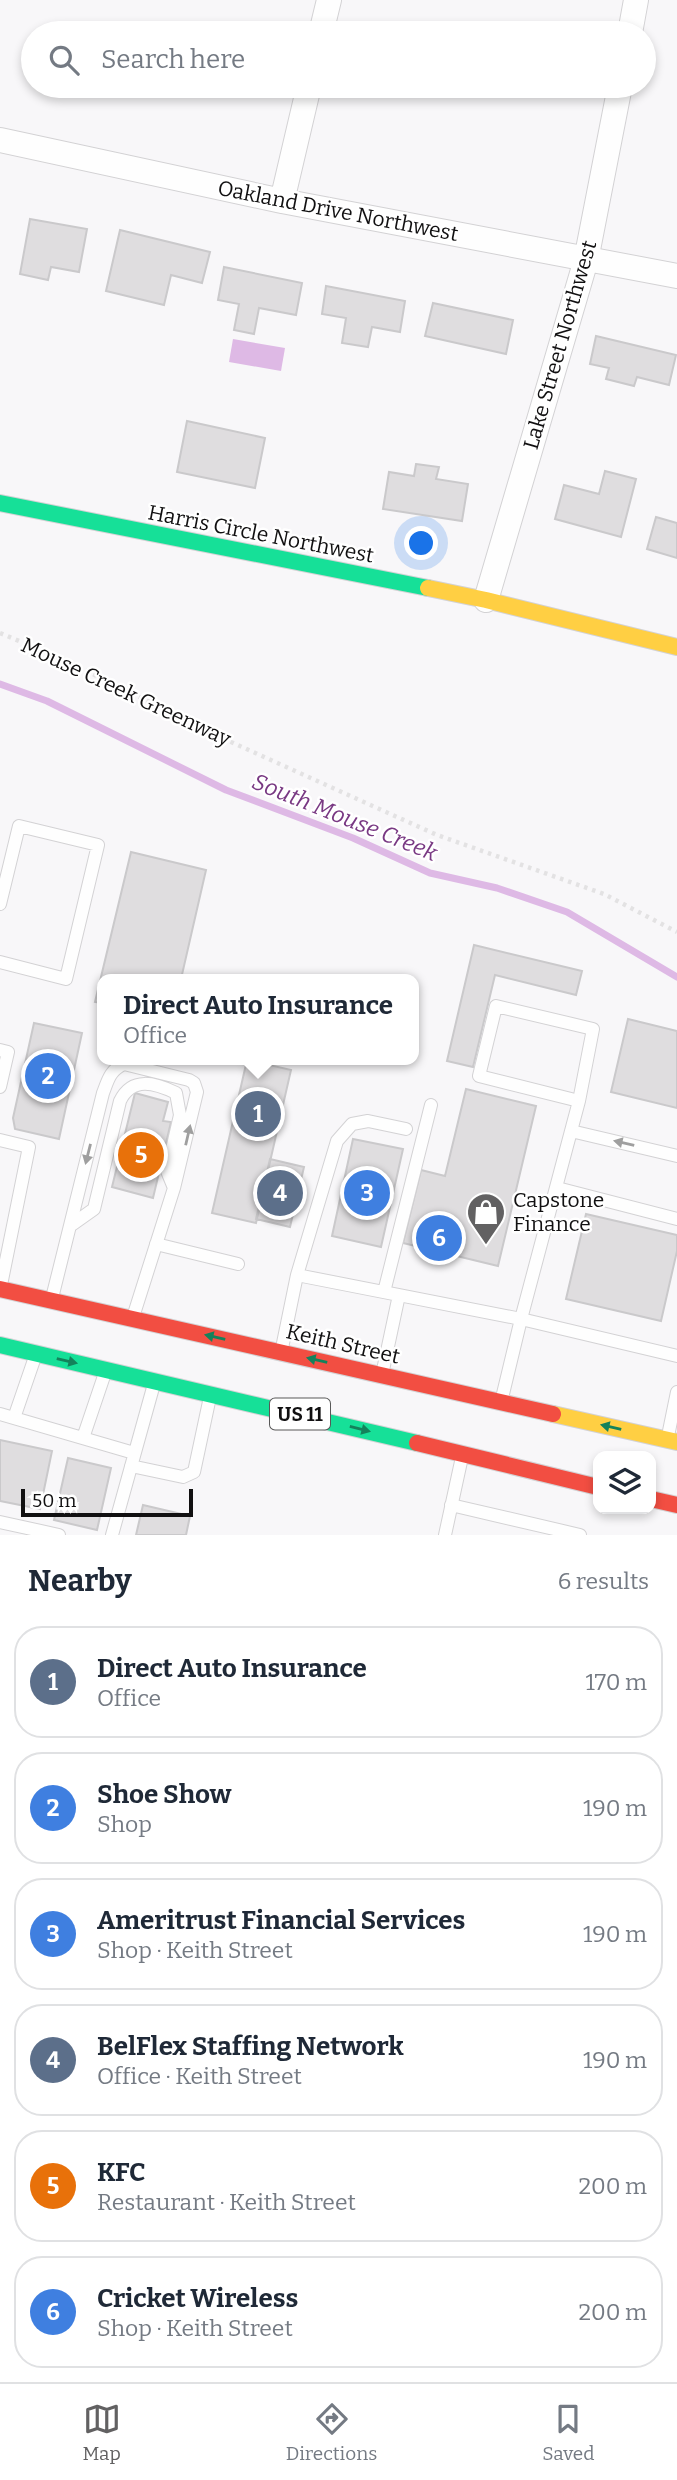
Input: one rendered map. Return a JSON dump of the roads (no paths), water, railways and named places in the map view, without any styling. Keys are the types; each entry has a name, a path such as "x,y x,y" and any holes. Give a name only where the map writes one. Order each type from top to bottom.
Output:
{"main road":[{"name":"Harris Circle Northwest","path":"0,503 486,600 677,647"},
{"name":"Keith Street","path":"0,1289 672,1441"},
{"path":"77,1322 182,1329"},
{"name":"US 11","path":"0,1345 593,1486"},
{"path":"656,1500 677,1505"}],"street":[{"path":"324,21 329,0"},
{"path":"632,21 636,0"},
{"path":"282,201 306,98"},
{"name":"Lake Street Northwest","path":"486,600 586,260 618,98"},
{"name":"Oakland Drive Northwest","path":"0,140 282,201 677,276"}],"lane":[{"path":"0,904 19,826 98,845 66,979 0,962"},
{"path":"502,1402 579,1101 593,1029 496,1006 479,1076 579,1101"},
{"path":"0,1050 8,1052 0,1087"},
{"path":"52,1301 106,1084 109,1075 122,1065"},
{"path":"128,1065 194,1083 197,1092 174,1188 133,1318"},
{"path":"71,1226 94,1209 120,1101 124,1092 132,1085 145,1083 176,1093 180,1115 167,1171 174,1188"},
{"path":"384,1292 431,1105"},
{"path":"281,1352 297,1275 337,1140 352,1124 368,1121 406,1129"},
{"path":"571,1131 677,1156"},
{"path":"0,1140 29,1147 0,1289"},
{"path":"557,1188 677,1219"},
{"path":"156,1244 238,1264"},
{"path":"297,1275 521,1320 677,1356"},
{"path":"382,1374 399,1295"},
{"path":"14,1418 36,1354"},
{"path":"83,1438 106,1370"},
{"path":"112,1535 155,1381"},
{"path":"672,1441 677,1392"},
{"path":"0,1414 83,1438 183,1478 194,1472 211,1393"},
{"path":"445,1535 463,1454"},
{"path":"452,1505 580,1535"},
{"path":"0,1522 59,1535"}],"waterway":[{"name":"South Mouse Creek","path":"0,684 47,701 226,790 353,838 430,873 497,888 567,912 677,977"}],"place":[{"name":"Shoe Show","path":"48,1076"},
{"name":"Direct Auto Insurance","path":"258,1114"},
{"name":"KFC","path":"141,1155"},
{"name":"BelFlex Staffing Network","path":"280,1193"},
{"name":"Ameritrust Financial Services","path":"367,1193"},
{"name":"Cricket Wireless","path":"439,1238"},
{"name":"Capstone Finance","path":"486,1246"}]}
